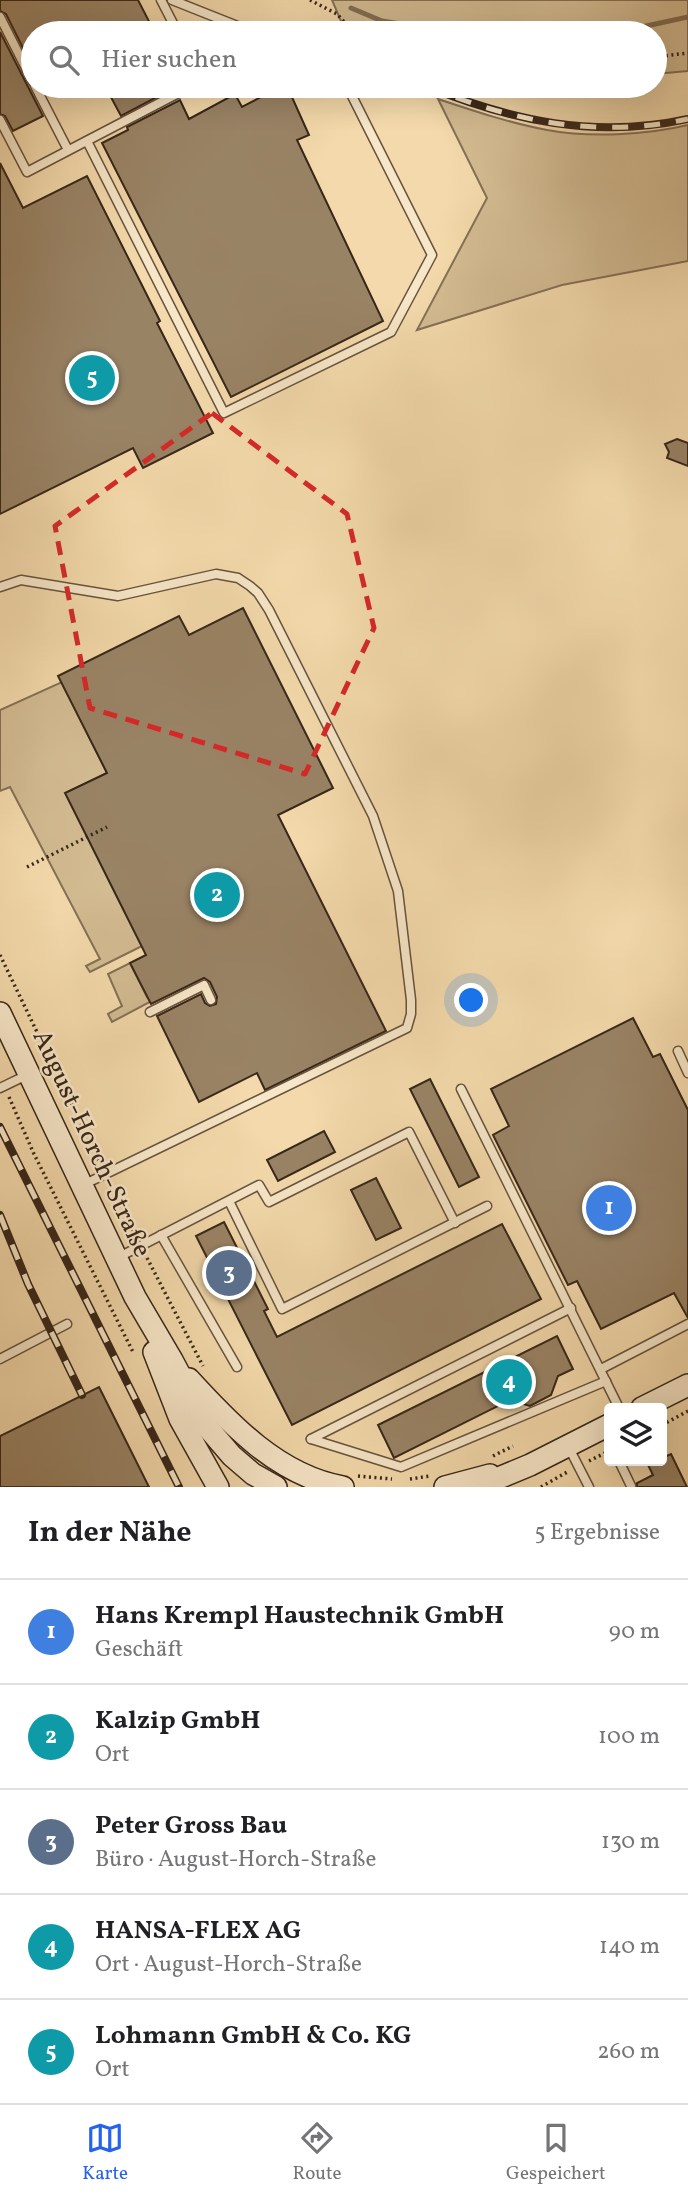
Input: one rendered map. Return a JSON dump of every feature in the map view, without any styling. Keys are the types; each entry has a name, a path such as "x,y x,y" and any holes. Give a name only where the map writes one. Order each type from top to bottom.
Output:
{"main road":[{"name":"August-Horch-Straße","path":"0,1013 135,1297 180,1419 218,1487"},
{"name":"August-Horch-Straße","path":"135,1297 208,1428 232,1456 253,1474 276,1487"},
{"path":"172,1360 224,1416 273,1458 304,1475 343,1487"},
{"path":"655,1403 686,1391"},
{"path":"493,1487 567,1445 604,1432"},
{"path":"445,1487 530,1465"},
{"path":"477,1487 530,1465"}],"lane":[{"path":"161,0 172,21"},
{"path":"172,0 225,21"},
{"path":"0,17 21,58"},
{"path":"41,98 68,150"},
{"path":"0,120 27,172 169,98"},
{"path":"87,141 224,413 391,331 432,255 354,98"},
{"path":"0,587 21,579 118,596 216,574 238,578 250,586 269,610 373,816 398,891 411,1000 407,1028 82,1186"},
{"path":"150,1013 204,985 212,1000"},
{"path":"678,1051 688,1073"},
{"path":"2,1087 29,1074"},
{"path":"461,1089 617,1403"},
{"path":"117,1258 260,1185 269,1202 409,1132 455,1223"},
{"path":"229,1200 282,1309 487,1206"},
{"path":"161,1235 237,1367"},
{"path":"570,1308 311,1439 401,1468 606,1381"},
{"path":"601,1369 688,1324"},
{"path":"0,1359 67,1325"},
{"path":"567,1445 589,1487"},
{"path":"622,1466 631,1486"}],"path":[{"path":"310,0 337,14 343,21"},
{"path":"667,56 688,53"},
{"path":"27,867 107,827"},
{"path":"2,1087 139,1364"},
{"path":"667,1422 688,1411"}],"highlighted area":[{"path":"212,413 347,514 374,628 305,774 90,708 55,526"}],"shaded area":[{"path":"332,0 688,0 688,71 667,73 667,21 341,21"},
{"path":"438,99 533,127 581,134 654,131 688,125 688,261 562,285 417,330 487,198"},
{"path":"62,682 107,773 66,793 142,946 90,972 86,966 100,959 10,787 0,791 0,710"},
{"path":"130,963 147,997 207,968 208,971 112,1022 108,1014 122,1006 108,974"}],"building":[{"path":"0,0 138,0 149,21 21,21 21,44 6,14 0,11"},
{"path":"0,32 21,73 21,98 34,98 43,116 13,131 5,116 0,114"},
{"path":"111,98 155,98 121,116"},
{"path":"228,98 237,98 242,107 259,98 292,98 309,135 297,140 383,321 231,397 102,143 180,100 189,119"},
{"path":"0,163 23,208 87,176 213,433 143,468 133,448 0,514"},
{"path":"677,439 688,443 688,466 667,458 669,452 665,444"},
{"path":"243,608 333,788 278,815 386,1031 265,1090 257,1073 199,1102 157,1016 201,994 205,1003 210,1006 216,1004 217,997 210,982 204,978 151,1004 130,963 146,955 65,793 107,773 58,676 179,616 189,635"},
{"path":"633,1018 653,1057 660,1054 688,1110 688,1318 674,1293 601,1329 577,1281 568,1285 493,1135 509,1126 491,1089"},
{"path":"430,1079 479,1177 459,1187 410,1089"},
{"path":"324,1131 335,1152 278,1181 267,1160"},
{"path":"376,1178 401,1228 376,1240 351,1190"},
{"path":"224,1222 268,1309 264,1311 277,1337 502,1224 541,1299 292,1425 196,1236"},
{"path":"557,1336 573,1369 558,1376 551,1395 530,1406 510,1400 394,1458 378,1425"},
{"path":"99,1387 149,1487 0,1487 0,1436"},
{"path":"671,1454 687,1487 637,1487 637,1483 653,1475 648,1466 667,1466 667,1456"}],"waterway":[{"path":"351,8 382,21"},
{"path":"667,22 688,17"}],"railway":[{"path":"458,98 522,117 587,127 654,125 688,119"},
{"path":"0,1127 179,1487"},
{"path":"0,1215 28,1284 82,1395"}],"place":[{"name":"Lohmann GmbH & Co. KG","path":"92,378"},
{"name":"Kalzip GmbH","path":"217,895"},
{"name":"Hans Krempl Haustechnik GmbH","path":"609,1208"},
{"name":"Peter Gross Bau","path":"229,1273"},
{"name":"HANSA-FLEX AG","path":"509,1382"}]}
